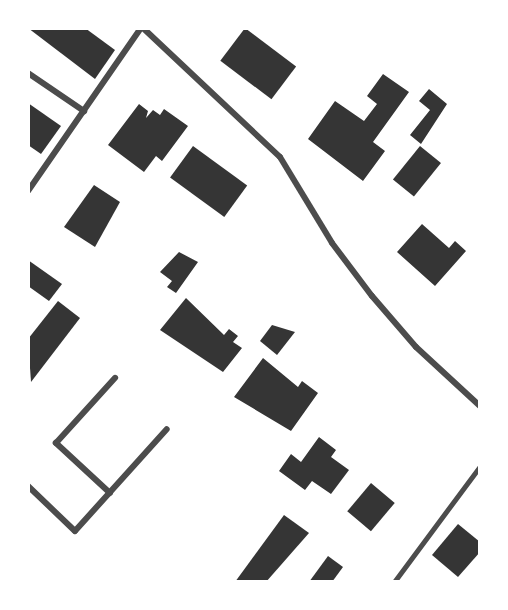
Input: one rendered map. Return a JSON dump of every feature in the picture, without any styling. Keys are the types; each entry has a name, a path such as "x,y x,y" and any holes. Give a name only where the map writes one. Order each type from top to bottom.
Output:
{"street":[{"path":"28,191 142,28 280,157 332,243 372,296 416,347 480,406"},
{"path":"28,73 84,111"},
{"path":"110,493 56,443 115,378"},
{"path":"28,486 75,531 167,429"}],"lane":[{"path":"393,582 480,466"}],"building":[{"path":"28,28 85,28 115,50 95,79"},
{"path":"245,28 296,67 271,99 220,61"},
{"path":"383,74 409,92 373,142 385,151 363,181 308,139 335,101 364,121 377,104 367,96"},
{"path":"429,89 447,104 421,144 410,135 430,110 419,101"},
{"path":"28,103 61,126 41,154 28,145"},
{"path":"139,104 148,111 146,118 153,110 160,115 164,109 188,126 162,161 156,156 144,172 108,145"},
{"path":"193,146 247,185 224,217 170,178"},
{"path":"420,146 441,163 414,196 393,179"},
{"path":"94,185 120,202 95,247 64,227"},
{"path":"422,224 449,248 455,241 466,251 435,286 397,252"},
{"path":"179,252 198,262 176,293 167,287 172,281 160,272"},
{"path":"28,260 62,284 49,301 28,286"},
{"path":"186,298 224,335 229,329 238,336 233,342 242,348 223,372 160,330"},
{"path":"58,301 80,318 31,382 28,339"},
{"path":"272,325 295,332 277,355 260,341"},
{"path":"263,358 298,387 302,381 318,393 291,431 234,397"},
{"path":"319,437 336,450 331,457 349,470 331,494 312,481 305,490 279,471 291,454 301,462"},
{"path":"371,483 395,503 371,531 347,511"},
{"path":"284,515 309,533 266,582 235,582"},
{"path":"458,524 480,542 480,552 458,577 432,555"},
{"path":"328,556 343,567 332,582 309,582"}]}
